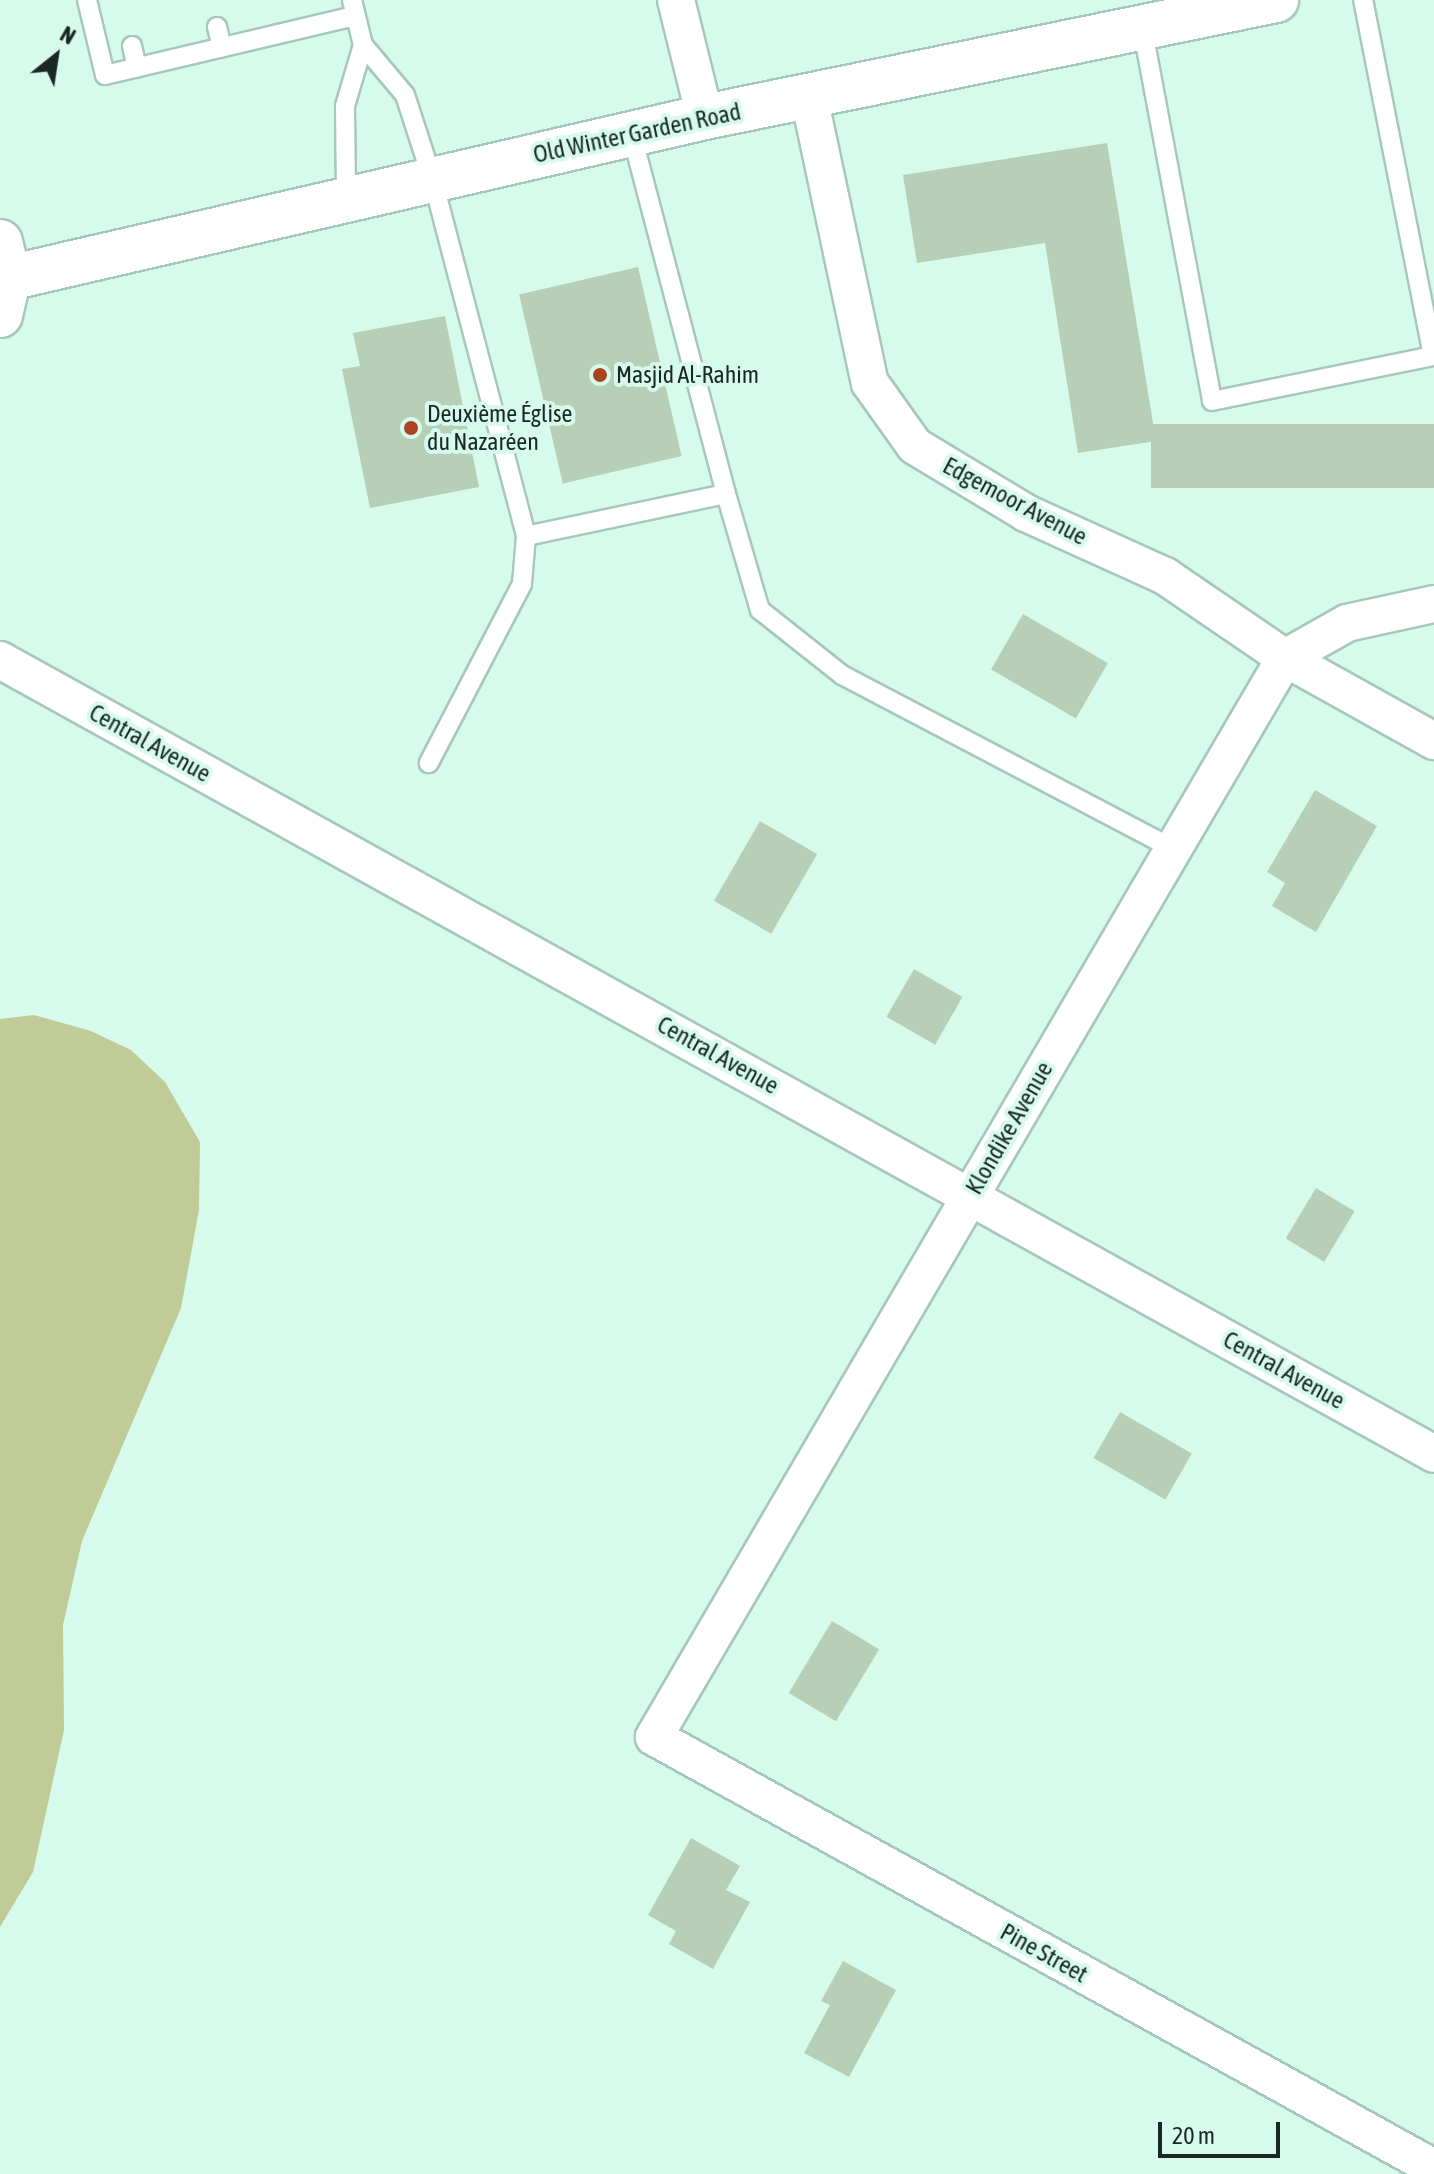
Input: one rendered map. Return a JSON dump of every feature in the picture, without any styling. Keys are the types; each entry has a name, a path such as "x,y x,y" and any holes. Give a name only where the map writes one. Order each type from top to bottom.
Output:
{"main road":[{"name":"Old Winter Garden Road","path":"2,278 705,117 809,97 1142,13 1276,0"}],"street":[{"path":"676,0 705,117"},
{"name":"Edgemoor Avenue","path":"809,97 870,383 915,446 1026,513 1165,576 1285,658 1434,741"},
{"path":"1285,658 1347,623 1434,604"},
{"name":"Klondike Avenue","path":"654,1737 1285,658"},
{"name":"Central Avenue","path":"0,660 970,1194 1434,1454"},
{"name":"Pine Street","path":"654,1737 1434,2168"}],"lane":[{"path":"87,0 105,75 278,34 308,18 354,8 363,45 405,95 433,181 526,536 522,584 429,763"},
{"path":"1142,13 1212,401 1433,356 1363,0"},
{"path":"273,16 278,34"},
{"path":"217,27 222,47"},
{"path":"168,40 172,59"},
{"path":"346,200 345,106 363,45"},
{"path":"132,46 137,67"},
{"path":"632,136 726,494 760,610 830,666 1173,849"},
{"path":"526,536 726,494"}],"green space":[{"path":"34,1015 91,1031 131,1050 165,1082 200,1142 199,1210 181,1308 82,1541 63,1625 64,1730 33,1872 0,1927 0,1019"}],"building":[{"path":"1107,143 1156,441 1078,453 1045,243 917,263 903,175"},
{"name":"Masjid Al-Rahim","path":"638,267 682,456 563,483 519,294"},
{"name":"Deuxième Église du Nazaréen","path":"445,316 479,487 370,508 342,369 360,366 353,333"},
{"path":"1151,424 1434,424 1434,488 1151,488"},
{"path":"1023,614 1108,663 1076,718 991,669"},
{"path":"1315,790 1377,826 1316,932 1272,906 1285,883 1267,872"},
{"path":"760,821 817,854 771,934 714,901"},
{"path":"914,969 962,997 935,1045 886,1017"},
{"path":"1316,1188 1355,1211 1324,1262 1286,1239"},
{"path":"1120,1412 1192,1454 1165,1499 1094,1458"},
{"path":"832,1621 879,1649 836,1721 789,1693"},
{"path":"691,1838 740,1866 726,1890 750,1902 713,1969 669,1944 676,1931 648,1915"},
{"path":"843,1961 896,1990 849,2077 804,2053 830,2005 821,2001"}],"place":[{"name":"Masjid Al-Rahim","path":"600,375"},
{"name":"Deuxième Église du Nazaréen","path":"411,428"}]}
